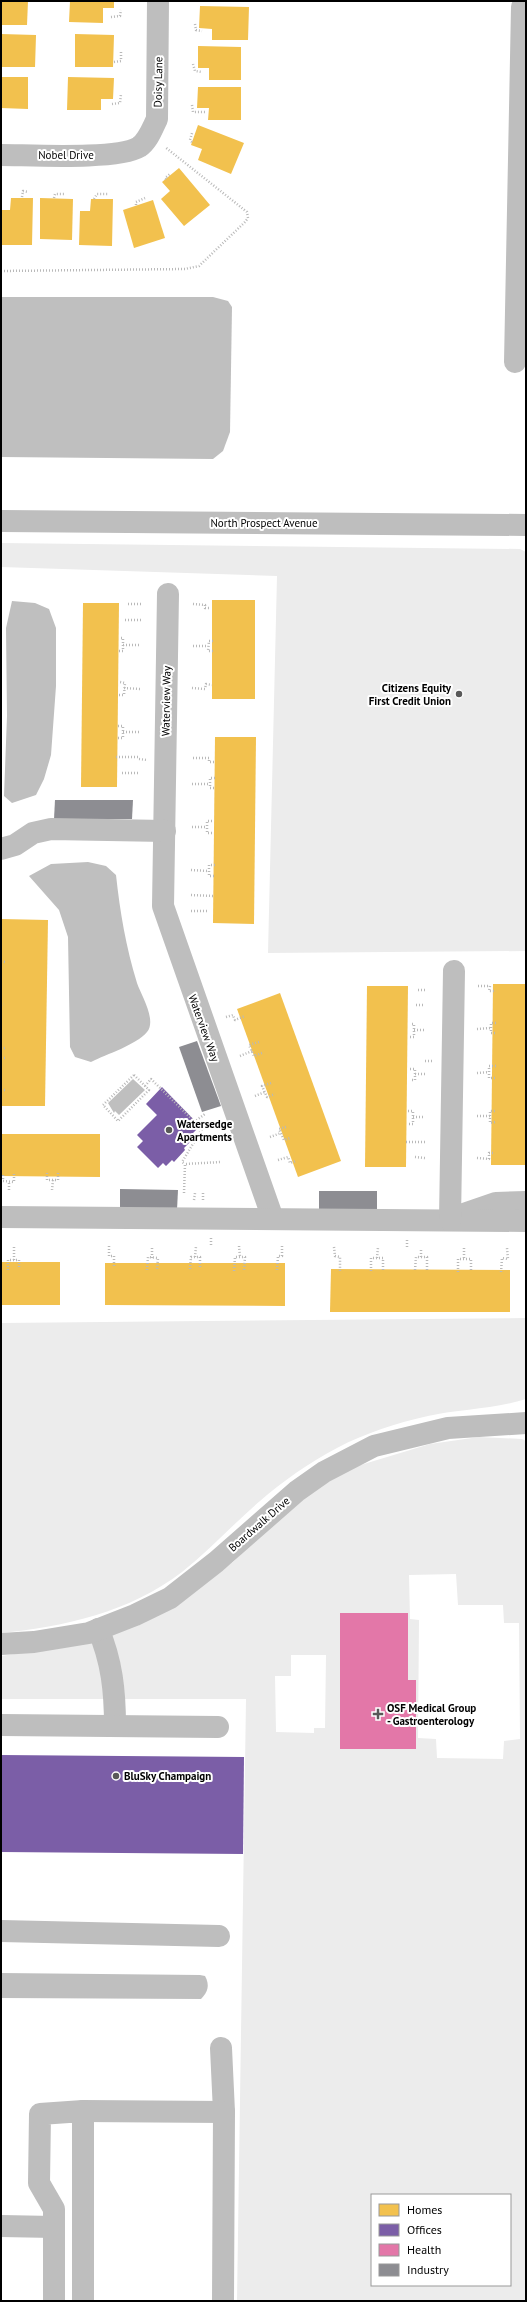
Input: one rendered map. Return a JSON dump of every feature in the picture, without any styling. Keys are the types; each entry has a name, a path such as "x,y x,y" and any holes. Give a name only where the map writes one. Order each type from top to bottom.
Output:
{"street":[{"name":"Doisy Lane","path":"130,152 140,147 149,135 157,119 158,1"},
{"path":"516,362 522,7 526,7"},
{"name":"Nobel Drive","path":"1,155 107,155 130,152"},
{"name":"North Prospect Avenue","path":"1,521 526,525"},
{"name":"Waterview Way","path":"168,594 165,831 162,906 273,1219"},
{"path":"1,849 15,845 33,832 52,829 165,831"},
{"path":"450,1220 454,971"},
{"path":"450,1220 496,1203 526,1202"},
{"path":"1,1217 526,1221"},
{"name":"Boardwalk Drive","path":"1,1644 34,1642 89,1633 135,1615 170,1598 216,1562 296,1491 324,1472 374,1446 448,1428 526,1423"},
{"path":"98,1629 107,1649 115,1692 116,1726"},
{"path":"1,1725 218,1727"},
{"path":"1,1931 219,1936"},
{"path":"221,2048 224,2112 223,2301"},
{"path":"54,2301 54,2209 39,2183 40,2114 83,2111 224,2112"},
{"path":"83,2111 83,2301"},
{"path":"1,2226 54,2227"}],"path":[{"path":"111,17 120,16 121,10"},
{"path":"195,24 196,30 202,32"},
{"path":"114,62 120,61 121,50"},
{"path":"193,64 195,71 202,72"},
{"path":"112,104 120,103 121,94"},
{"path":"192,105 193,112 206,112"},
{"path":"192,133 190,140 192,142"},
{"path":"1,271 185,269 199,266 245,222 248,218 247,212 166,149"},
{"path":"166,179 164,178 170,174"},
{"path":"22,197 23,191 28,192"},
{"path":"54,198 55,194 66,194"},
{"path":"94,199 97,194 108,194"},
{"path":"136,205 136,202 145,198"},
{"path":"128,604 141,604"},
{"path":"193,604 205,605 205,608 210,608"},
{"path":"125,620 141,620"},
{"path":"119,638 124,638 123,651 119,651"},
{"path":"213,641 209,641 208,646 208,651 213,651"},
{"path":"123,644 140,645"},
{"path":"192,646 208,646"},
{"path":"119,695 124,695 125,683 120,682"},
{"path":"192,688 205,689 206,684 212,685"},
{"path":"124,688 140,689"},
{"path":"118,726 123,726 123,738 118,738"},
{"path":"123,732 139,732"},
{"path":"116,757 139,758"},
{"path":"193,758 209,758 209,762 214,762"},
{"path":"122,773 139,773"},
{"path":"214,788 210,788 210,778 216,778"},
{"path":"192,784 210,784"},
{"path":"212,833 207,833 207,821 213,821"},
{"path":"192,827 207,827"},
{"path":"215,865 209,865 209,876 216,876"},
{"path":"191,870 209,871"},
{"path":"191,895 214,896"},
{"path":"191,911 207,911"},
{"path":"1,961 5,962"},
{"path":"478,986 490,986 489,991 496,991"},
{"path":"418,990 426,990"},
{"path":"416,1005 426,1005"},
{"path":"226,1017 233,1015 235,1020 245,1016"},
{"path":"496,1023 491,1023 491,1033 496,1033"},
{"path":"410,1024 414,1024 414,1037 410,1037"},
{"path":"478,1028 491,1028"},
{"path":"414,1030 425,1030"},
{"path":"259,1042 249,1045 254,1056 262,1053"},
{"path":"1,1049 5,1048"},
{"path":"240,1056 252,1051"},
{"path":"495,1078 488,1078 489,1066 496,1066"},
{"path":"410,1069 415,1069 415,1080 411,1080"},
{"path":"477,1072 489,1072"},
{"path":"415,1074 425,1074"},
{"path":"134,1075 145,1086 149,1090 118,1121 103,1105 134,1075"},
{"path":"145,1086 151,1079 202,1129 182,1162 185,1164 184,1192"},
{"path":"271,1083 262,1086 267,1097 274,1094"},
{"path":"255,1096 265,1092"},
{"path":"408,1111 413,1111 413,1124 408,1124"},
{"path":"495,1122 490,1122 490,1111 496,1111"},
{"path":"194,1122 205,1114"},
{"path":"477,1116 490,1116"},
{"path":"413,1117 425,1117"},
{"path":"286,1126 279,1129 284,1140 290,1138"},
{"path":"270,1137 281,1133"},
{"path":"406,1142 425,1142"},
{"path":"477,1158 488,1159 489,1153 495,1153"},
{"path":"278,1160 288,1157 290,1163 296,1161"},
{"path":"415,1157 425,1158"},
{"path":"185,1164 222,1162"},
{"path":"47,1173 47,1180 58,1180 58,1172"},
{"path":"4,1175 3,1181 14,1182 14,1174"},
{"path":"52,1190 53,1180"},
{"path":"9,1182 9,1190"},
{"path":"14,1245 14,1260"},
{"path":"109,1246 109,1256 114,1256 114,1268"},
{"path":"152,1246 152,1258"},
{"path":"195,1257 196,1246"},
{"path":"239,1246 240,1257"},
{"path":"277,1270 278,1256 282,1256 282,1246"},
{"path":"334,1247 334,1256 340,1257 340,1271"},
{"path":"377,1258 378,1247"},
{"path":"421,1248 421,1257"},
{"path":"464,1248 464,1259"},
{"path":"501,1272 502,1258 508,1259 507,1248"},
{"path":"415,1270 416,1256 427,1257 427,1270"},
{"path":"147,1270 148,1257 158,1258 157,1270"},
{"path":"190,1269 191,1257 200,1257 200,1269"},
{"path":"234,1271 235,1257 245,1257 244,1271"},
{"path":"371,1271 371,1258 383,1258 383,1271"},
{"path":"458,1272 458,1259 471,1259 471,1272"},
{"path":"8,1270 8,1260 19,1260 19,1269"}],"shaded area":[{"path":"1,297 213,297 228,301 232,307 230,432 223,451 213,459 1,457"},
{"path":"1,543 520,549 526,552 526,951 268,953 277,576 1,567"},
{"path":"12,601 35,603 49,609 56,628 56,686 51,755 44,779 36,795 12,803 4,796 7,716 6,628"},
{"path":"88,862 106,866 116,875 130,956 137,983 147,1008 150,1021 150,1027 142,1037 121,1049 91,1062 75,1057 70,1047 68,937 59,910 29,876 51,864"},
{"path":"133,1079 145,1090 119,1115 115,1111 114,1113 108,1103"},
{"path":"526,1318 526,1399 502,1405 428,1416 393,1425 370,1433 327,1453 287,1479 250,1510 182,1572 141,1598 96,1615 72,1622 49,1627 1,1633 1,1323"},
{"path":"479,1437 522,1439 526,1441 526,2301 237,2301 246,1699 1,1699 1,1656 95,1642 167,1611 233,1562 277,1519 318,1488 354,1467 430,1444","holes":["456,1574 458,1605 503,1605 504,1623 519,1623 520,1739 504,1741 503,1759 437,1758 436,1739 418,1738 419,1620 410,1619 409,1575","340,1613 408,1613 408,1680 416,1680 416,1749 340,1749","291,1655 326,1655 325,1728 314,1728 314,1733 276,1732 275,1676 291,1676"]},
{"path":"1,1973 200,1975 205,1976 208,1985 207,1991 201,1999 1,1998"}],"building: Homes":[{"path":"1,1 28,1 27,25 1,25"},
{"path":"70,1 114,1 114,8 103,8 103,23 69,22"},
{"path":"200,6 249,7 248,40 212,40 212,29 199,28"},
{"path":"1,34 36,35 35,67 1,67"},
{"path":"75,34 114,35 113,67 75,67"},
{"path":"198,46 241,47 241,80 209,80 209,68 198,68"},
{"path":"1,77 28,77 28,109 1,108"},
{"path":"68,77 114,78 113,99 101,99 101,110 67,110"},
{"path":"198,87 241,87 241,120 208,120 209,108 197,108"},
{"path":"198,125 244,143 231,174 198,160 202,149 191,145"},
{"path":"179,168 210,205 184,226 161,199 170,191 162,182"},
{"path":"11,198 33,198 32,245 1,245 1,210 10,210"},
{"path":"40,198 73,199 72,240 40,239"},
{"path":"91,199 113,199 112,246 79,245 80,211 90,211"},
{"path":"153,200 165,238 134,248 123,210"},
{"path":"212,600 255,600 255,699 212,699"},
{"path":"83,603 119,603 117,787 81,787"},
{"path":"215,737 256,737 254,924 213,923"},
{"path":"1,919 48,920 45,1106 1,1106"},
{"path":"493,984 526,984 526,1165 491,1165"},
{"path":"367,986 408,986 406,1167 365,1167"},
{"path":"280,993 341,1161 298,1177 237,1009"},
{"path":"1,1134 100,1134 100,1177 1,1176"},
{"path":"1,1262 60,1262 60,1305 1,1305"},
{"path":"105,1263 285,1263 285,1306 105,1305"},
{"path":"331,1269 510,1270 510,1312 330,1312"}],"building: Offices":[{"name":"Watersedge Apartments","path":"162,1087 200,1126 188,1138 191,1141 174,1162 172,1160 166,1166 163,1163 158,1168 137,1147 143,1141 137,1135 157,1115 146,1104"},
{"path":"1,1755 244,1757 243,1854 1,1852"}],"building: Health":[{"name":"OSF Medical Group - Gastroenterology","path":"340,1613 408,1613 408,1680 416,1680 416,1749 340,1749"}],"building: Industry":[{"path":"55,800 133,800 132,819 54,819"},
{"path":"197,1041 221,1106 202,1112 179,1047"},
{"path":"120,1189 178,1190 177,1210 120,1208"},
{"path":"319,1191 377,1191 377,1211 319,1211"}],"place":[{"name":"Citizens Equity First Credit Union","path":"459,694"},
{"name":"Watersedge Apartments","path":"169,1130"},
{"name":"OSF Medical Group - Gastroenterology","path":"378,1714"},
{"name":"BluSky Champaign","path":"116,1776"}]}
